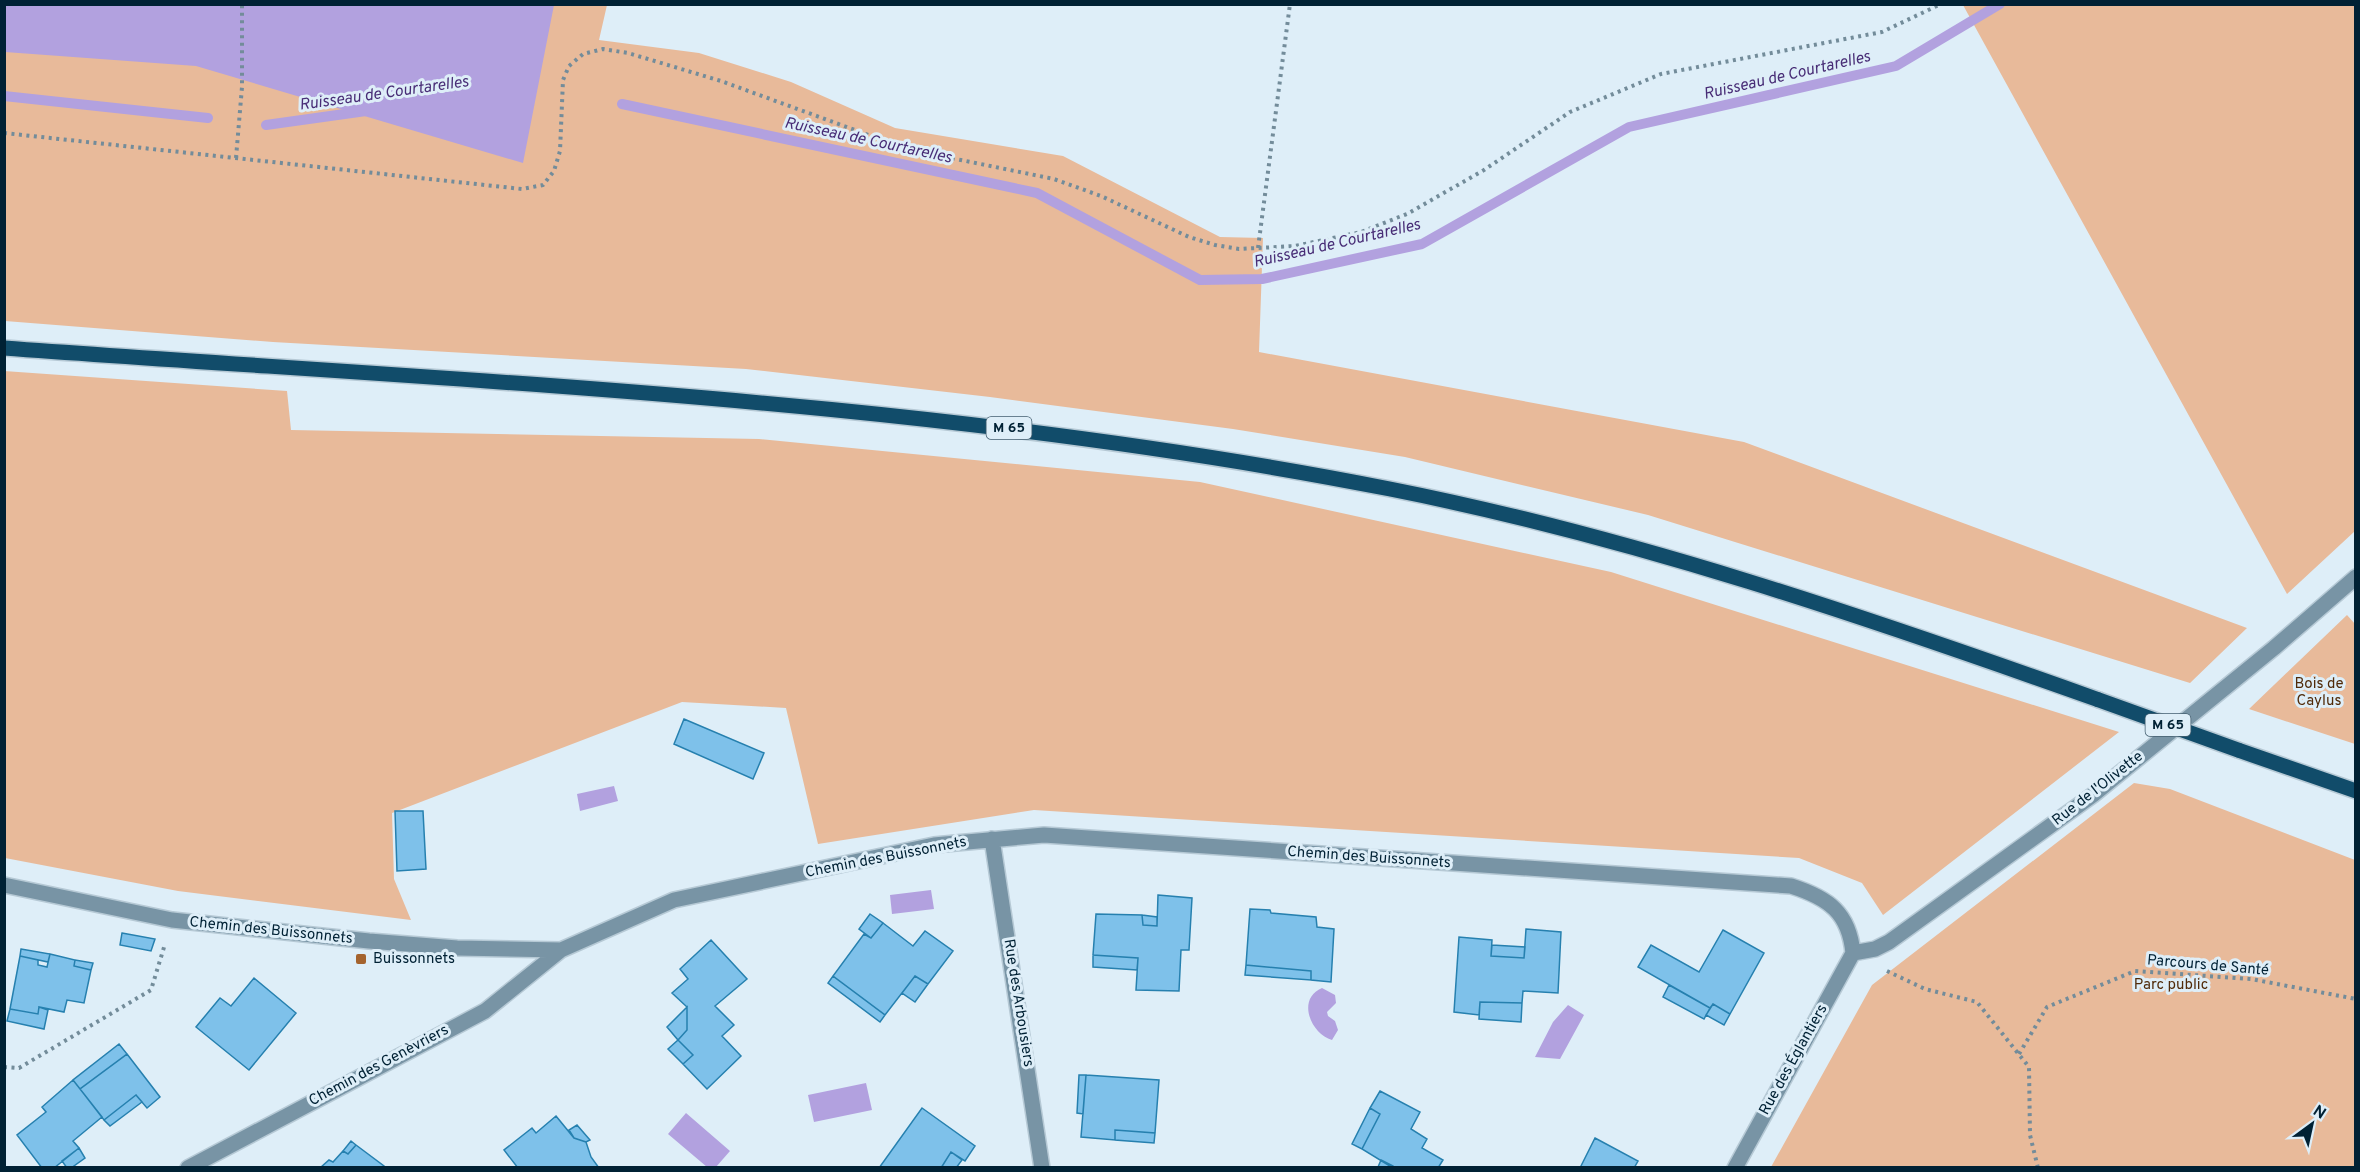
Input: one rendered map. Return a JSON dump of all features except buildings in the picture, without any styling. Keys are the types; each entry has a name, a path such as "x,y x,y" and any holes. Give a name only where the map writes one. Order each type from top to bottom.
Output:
{"main road":[{"name":"M 65","path":"4,348 753,401 1005,428 1225,459 1396,490 1626,544 1791,594 2355,791"}],"street":[{"name":"Rue de l'Olivette","path":"1853,953 1875,949 1889,942 2093,795 2274,648 2355,577"},
{"name":"Chemin des Buissonnets","path":"4,885 172,920 457,948 561,950 674,900 934,845 1044,836 1791,886 1812,893 1844,918 1851,933 1853,953"},
{"name":"Rue des Arbousiers","path":"993,839 1042,1167"},
{"name":"Chemin des Genèvriers","path":"188,1167 485,1011 561,950"},
{"name":"Rue des Églantiers","path":"1735,1167 1853,953"}],"path":[{"path":"236,158 242,87 242,4"},
{"path":"1258,248 1290,4"},
{"path":"4,134 522,189 543,185 554,171 560,151 563,80 569,66 583,54 603,49 628,53 721,81 885,141 951,158 1054,179 1101,196 1189,237 1215,245 1239,249 1295,246 1361,232 1407,214 1484,170 1570,112 1661,74 1882,32 1941,4"},
{"path":"4,1066 19,1068 151,990 172,920"},
{"path":"1875,949 1890,974 1925,989 1977,1002 2030,1066 2030,1135 2038,1167"},
{"name":"Parcours de Santé","path":"2019,1054 2047,1007 2135,971 2251,979 2355,999"}],"green space":[{"path":"4,5 607,5 599,40 699,53 791,82 895,128 1063,156 1220,237 1263,238 1259,352 1744,442 2247,628 2190,683 1648,515 1405,457 1233,429 990,397 746,369 273,342 5,321"},
{"path":"1963,5 2355,5 2355,531 2287,594"},
{"path":"4,371 287,391 291,430 759,439 1200,482 1611,572 2119,732 1883,915 1862,883 1799,858 1034,810 818,844 786,708 682,702 392,813 394,879 411,920 178,891 5,858"},
{"name":"Bois de Caylus","path":"2347,615 2355,624 2355,744 2249,709"},
{"name":"Parc public","path":"2134,783 2170,789 2355,860 2355,1167 1771,1167 1872,985"}],"water":[{"path":"4,5 554,5 523,163 196,66 5,52"},
{"path":"614,786 618,801 580,811 577,794"},
{"path":"931,890 934,909 892,914 890,895"},
{"path":"1322,988 1335,995 1336,1003 1327,1012 1328,1016 1335,1021 1338,1030 1332,1040 1318,1031 1309,1016 1310,1000 1314,993"},
{"path":"1568,1005 1584,1015 1560,1059 1535,1057 1553,1022"},
{"path":"866,1083 872,1110 814,1122 808,1095"},
{"path":"686,1113 730,1151 716,1167 707,1167 668,1134"}],"waterway":[{"name":"Ruisseau de Courtarelles","path":"622,104 1037,193 1200,280 1262,279 1422,244 1629,127 1896,66 2000,4"},
{"name":"Ruisseau de Courtarelles","path":"4,96 208,118"},
{"name":"Ruisseau de Courtarelles","path":"266,125 366,111"}],"place":[{"name":"Buissonnets","path":"361,959"}]}
